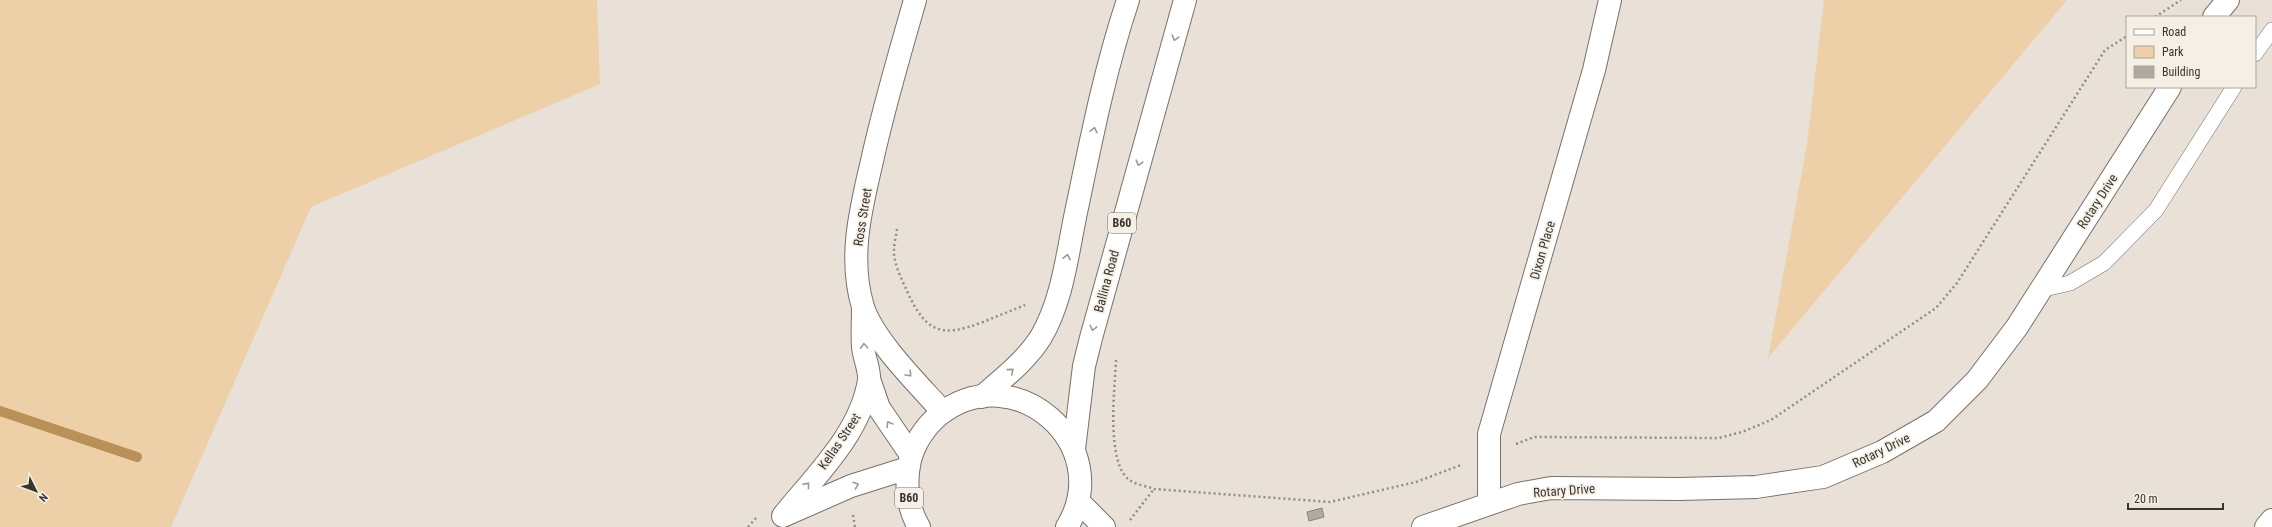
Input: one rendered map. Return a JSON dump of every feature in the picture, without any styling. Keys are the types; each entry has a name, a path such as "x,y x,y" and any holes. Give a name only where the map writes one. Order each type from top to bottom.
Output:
{"main road":[{"name":"Ross Street","path":"915,0 883,111 859,215 856,257 863,308 880,337 896,359 943,412"},
{"name":"B60","path":"982,397 1018,365 1041,337 1050,317 1066,260 1114,43 1128,0"},
{"name":"Ballina Road","path":"1074,449 1084,366 1090,338 1185,0"},
{"name":"Dixon Place","path":"1490,503 1489,434 1594,70 1610,0"},
{"path":"2215,16 2228,0"},
{"name":"Rotary Drive","path":"1423,527 1518,494 1551,488 1679,489 1756,487 1823,477 1882,452 1936,421 1977,380 2017,327 2169,88"},
{"name":"Kellas Street","path":"778,521 834,453 850,429 861,407 869,379 863,347 863,308"},
{"path":"869,379 879,408 910,462"},
{"name":"B60","path":"919,527 911,509 908,496 910,462 924,431 943,412 955,405 982,397 996,395 1011,397 1038,408 1060,427 1074,449 1080,475 1078,501 1067,527"},
{"name":"Kellas Street","path":"778,521 851,486 910,462"},
{"path":"1078,501 1104,527"},
{"path":"2266,527 2272,520"}],"lane":[{"path":"2256,53 2272,30"},
{"path":"2040,290 2070,283 2104,263 2156,210 2233,88"}],"path":[{"path":"2157,16 2181,0"},
{"path":"1518,443 1534,438 1719,438 1742,432 1771,420 1936,308 1957,284 2105,50 2126,37"},
{"path":"897,229 893,252 903,283 914,307 933,327 944,331 960,330 1030,303"},
{"path":"1116,354 1115,453 1120,468 1130,481 1154,489 1330,502 1416,482"},
{"path":"1126,525 1154,489"},
{"path":"853,514 855,527"}],"green space":[{"path":"0,0 597,0 600,84 311,207 171,527 0,527"},
{"path":"1824,0 2067,0 1768,358 1807,144"}],"building":[{"path":"1322,508 1324,517 1309,521 1307,512"}],"waterway":[{"path":"0,411 137,457"}]}
